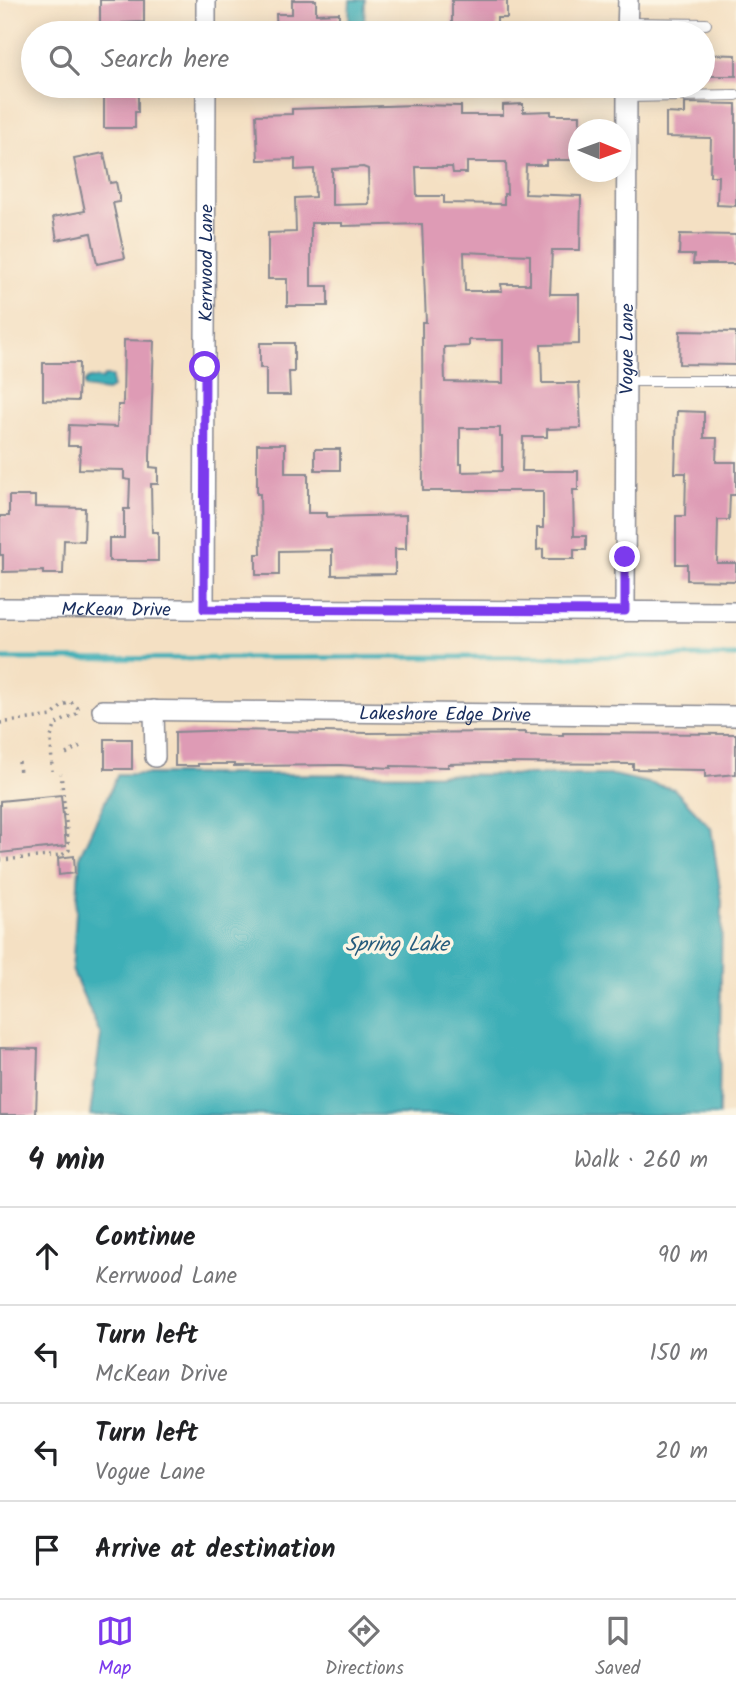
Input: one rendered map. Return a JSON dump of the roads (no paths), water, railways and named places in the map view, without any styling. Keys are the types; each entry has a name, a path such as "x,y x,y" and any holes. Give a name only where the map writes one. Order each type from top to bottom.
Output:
{"street":[{"path":"206,0 206,21"},
{"path":"628,0 628,21"},
{"name":"Kerrwood Lane","path":"204,609 206,98"},
{"name":"Vogue Lane","path":"625,611 627,98"},
{"name":"McKean Drive","path":"0,608 736,612"},
{"name":"Lakeshore Edge Drive","path":"102,710 736,716"},
{"path":"154,710 155,757"}],"lane":[{"path":"715,94 736,95"},
{"path":"626,381 736,381"}],"water":[{"path":"350,0 365,0 364,21 349,19"},
{"path":"104,376 112,376 112,388 107,391 85,388 84,383 88,379 102,379"},
{"name":"Spring Lake","path":"118,774 614,775 674,789 711,828 722,902 719,1115 90,1115 101,1036 72,970 80,855"}],"waterway":[{"path":"0,659 736,656"}]}
